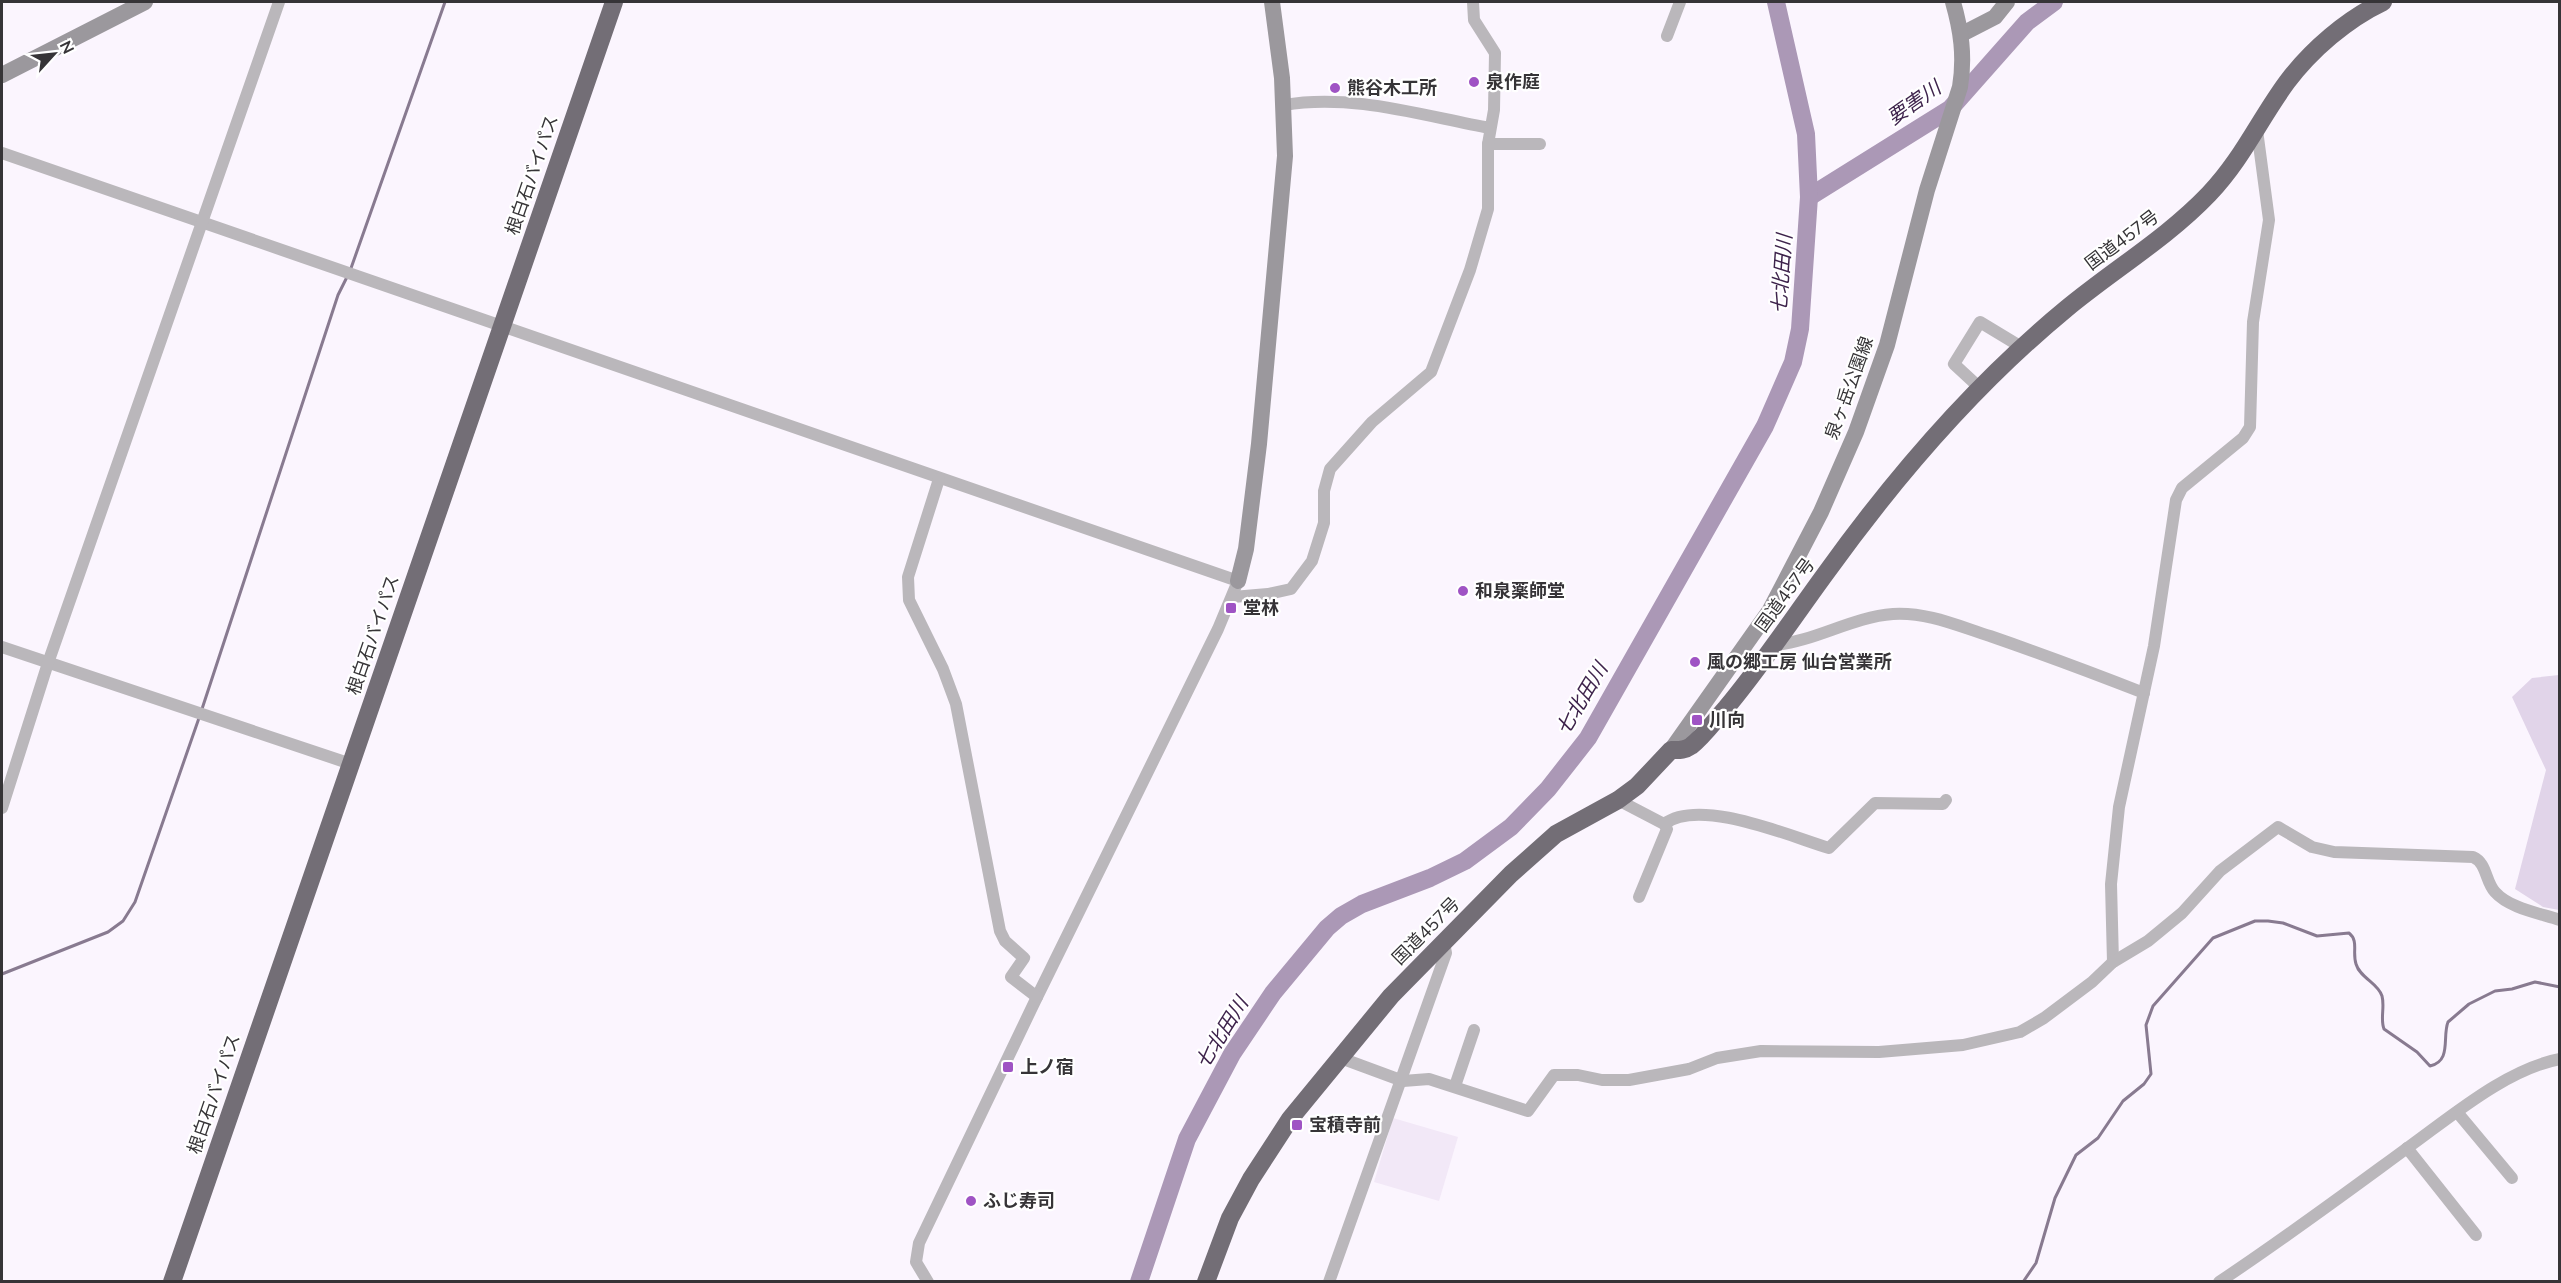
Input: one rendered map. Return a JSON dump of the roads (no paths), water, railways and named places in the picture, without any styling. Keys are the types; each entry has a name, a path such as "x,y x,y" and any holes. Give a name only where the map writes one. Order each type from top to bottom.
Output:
{"highway":[{"name":"根白石バイパス","path":"172,1281 613,2"},
{"name":"国道457号","path":"1206,1281 1230,1218 1251,1179 1290,1119 1338,1057 1390,996 1511,874 1556,834 1618,800 1637,786 1671,750 1689,748 1702,736 1750,680 1830,568 1910,466 1981,389 2065,310 2186,218 2237,163 2285,84 2303,62 2340,31 2383,2"}],"main road":[{"path":"2,75 145,2"},
{"path":"1238,581 1246,549 1259,444 1282,193 1284,105 1272,2"},
{"name":"泉ヶ岳公園線","path":"1671,750 1770,610 1825,502 1856,432 1887,345 1927,189 1960,87 1963,69 1962,34 1953,2"},
{"path":"1962,34 1995,16 2007,2"}],"street":[{"path":"2,808 48,663 200,222 279,2"},
{"path":"1233,597 1268,594 1291,589 1312,561 1324,523 1324,490 1330,469 1372,422 1431,372 1470,270 1488,209 1488,144 1494,110 1495,53 1474,20 1473,2"},
{"path":"1667,36 1680,2"},
{"path":"1284,105 1310,100 1341,101 1490,128"},
{"path":"2113,962 2111,884 2114,844 2121,796 2144,693 2162,596 2176,500 2182,488 2243,438 2250,427 2253,416 2251,385 2253,322 2269,220 2257,130"},
{"path":"1488,144 1540,144"},
{"path":"2,153 1238,581 1233,597 1118,836 1037,997 920,1243 916,1262 928,1281"},
{"path":"1981,389 1954,364 1980,322 2023,348"},
{"path":"939,479 908,577 909,600 947,677 956,704 1000,931 1005,941 1024,958 1011,977 1037,997"},
{"path":"1774,645 1796,643 1866,619 1893,614 1926,616 2048,655 2144,693"},
{"path":"2,647 351,764"},
{"path":"1618,800 1664,824 1667,829 1639,897"},
{"path":"1664,824 1679,815 1722,817 1775,830 1829,848 1875,803 1943,804 1946,800"},
{"path":"1338,1057 1403,1081 1429,1079 1528,1111 1554,1076 1578,1075 1602,1080 1629,1080 1689,1069 1717,1058 1761,1051 1880,1052 1963,1045 2020,1032 2037,1023 2092,982 2113,962 2148,941 2182,913 2220,871 2278,828 2312,847 2334,852 2473,857 2481,861 2488,881 2499,896 2518,906 2559,920"},
{"path":"1329,1281 1403,1081 1446,953 1444,943"},
{"path":"1455,1086 1474,1030"},
{"path":"2219,1281 2457,1112 2514,1075 2545,1062 2559,1059"},
{"path":"2457,1112 2512,1178"},
{"path":"2407,1148 2476,1235"}],"waterway":[{"path":"350,271 445,2"},
{"name":"七北田川","path":"1139,1282 1187,1139 1232,1054 1273,993 1327,928 1341,916 1362,904 1430,878 1465,861 1511,827 1548,789 1588,738 1765,426 1793,362 1800,329 1809,197 1806,134 1776,2"},
{"name":"要害川","path":"1809,197 1950,109 2027,22 2054,2"},
{"path":"201,712 338,295 347,277"},
{"path":"2,974 108,932 123,921 135,902 199,718"},
{"path":"2023,1282 2036,1263 2055,1198 2076,1155 2098,1138 2123,1101 2144,1084 2151,1074 2146,1025 2153,1006 2213,938 2255,921 2283,923 2317,936 2349,933 2355,943 2355,960 2358,969 2377,987 2382,996 2384,1029 2417,1052 2430,1066 2437,1063 2444,1054 2448,1022 2469,1004 2495,991 2535,982 2560,987"}],"place":[{"name":"泉作庭","path":"1474,82"},
{"name":"熊谷木工所","path":"1335,88"},
{"name":"和泉薬師堂","path":"1463,591"},
{"name":"堂林","path":"1231,608"},
{"name":"風の郷工房 仙台営業所","path":"1695,662"},
{"name":"川向","path":"1697,720"},
{"name":"上ノ宿","path":"1008,1067"},
{"name":"宝積寺前","path":"1297,1125"},
{"name":"ふじ寿司","path":"971,1201"}]}
